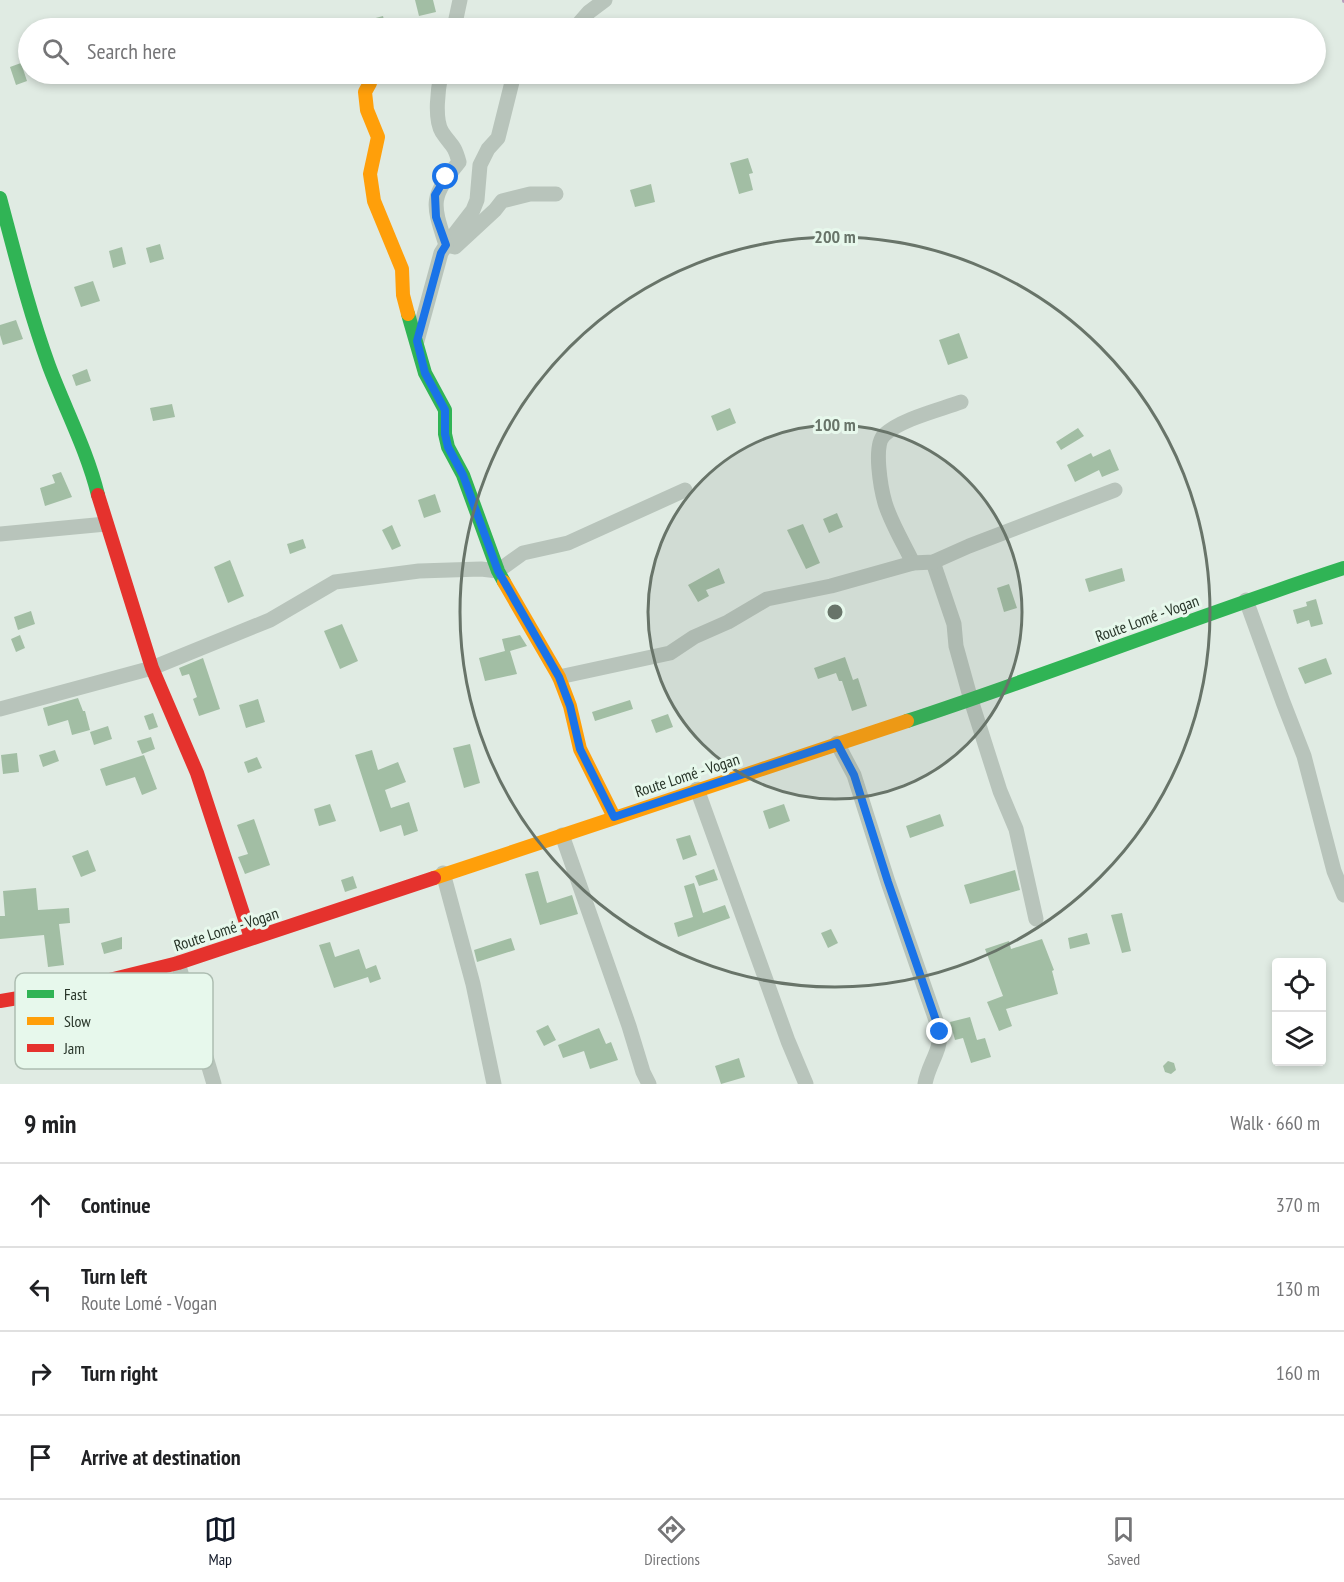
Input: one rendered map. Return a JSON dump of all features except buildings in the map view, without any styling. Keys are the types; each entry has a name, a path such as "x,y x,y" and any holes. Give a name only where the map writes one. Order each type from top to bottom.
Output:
{"street":[{"path":"456,18 459,0"},
{"path":"584,18 605,0"},
{"path":"369,84 365,92 367,110 378,137 370,174 374,201 402,269 403,295 425,373 445,410 445,434 448,447 463,475 498,571 559,677 570,706 580,749 614,817"},
{"path":"439,84 437,99 440,130 455,147 459,162 435,195 436,217 446,245"},
{"path":"417,341 441,253 473,210 479,184 480,165 488,149 498,138 512,84"},
{"path":"446,245 455,246 502,201 530,194 556,194"},
{"path":"0,198 29,304 46,355 90,466 152,668 197,773 251,938"},
{"path":"913,563 885,504 878,457 879,446 882,436 903,423 961,402"},
{"path":"0,709 152,668 270,620 335,582 419,572 498,571 523,553 568,543 685,489"},
{"path":"559,677 670,653 694,637 728,622 767,599 831,586 913,563 933,562 1115,490"},
{"path":"0,534 106,524"},
{"path":"933,562 954,624 956,646 971,700 1000,791 1016,829 1036,919"},
{"name":"Route Lomé - Vogan","path":"138,973 178,963 443,873 971,700 1246,600 1344,568"},
{"path":"1246,600 1304,756 1334,870 1344,895"},
{"path":"837,743 854,775 940,1032 941,1042 925,1084"},
{"path":"697,789 788,1041 806,1084"},
{"path":"562,835 649,1084"},
{"path":"443,873 473,984 494,1084"},
{"path":"178,963 181,973"},
{"name":"Route Lomé - Vogan","path":"0,1001 15,998"},
{"path":"210,1069 214,1084"}],"traffic: fast":[{"path":"0,198 42,345 88,462 98,495"},
{"path":"408,314 425,373 445,410 445,434 448,447 463,475 504,582"},
{"path":"907,721 1344,568"}],"traffic: slow":[{"path":"369,84 365,92 367,110 378,137 370,174 374,201 402,269 403,295 408,314"},
{"path":"504,582 559,677 570,706 580,749 614,817"},
{"path":"434,878 907,721"}],"traffic: jam":[{"path":"98,495 152,668 197,773 251,938"},
{"path":"138,973 178,963 434,878"},
{"path":"0,1001 15,998"}],"route":[{"path":"446,177 435,195 436,217 446,245 441,253 417,341 425,373 445,410 445,434 448,447 457,460 498,571 559,677 570,706 580,749 614,817 837,743 854,775 940,1032"}]}
